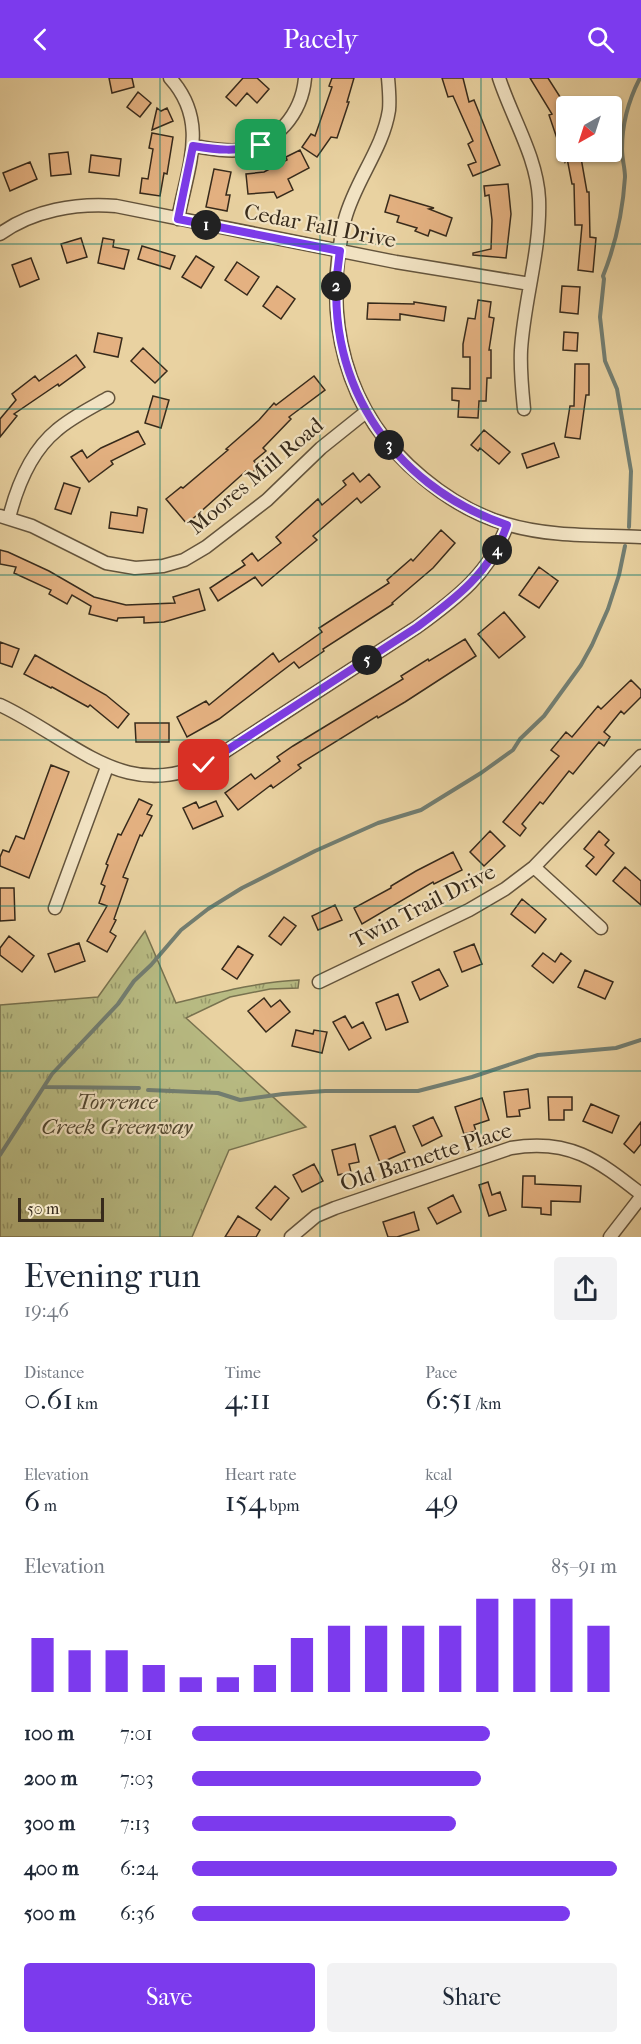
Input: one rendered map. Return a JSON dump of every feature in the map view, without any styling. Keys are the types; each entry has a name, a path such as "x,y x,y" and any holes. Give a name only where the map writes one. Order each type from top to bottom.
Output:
{"street":[{"path":"170,78 185,97 190,109 194,132 178,219"},
{"path":"193,146 224,151 261,145 283,128 294,113 300,100 305,78"},
{"path":"388,78 389,110 383,132 351,200 336,281 335,303 340,342 348,372 366,412 395,452 436,489 464,507 507,525 555,533 641,537"},
{"path":"499,78 531,158 537,189 538,230 521,349 520,370 524,409"},
{"name":"Cedar Fall Drive","path":"0,234 30,218 80,206 116,207 340,251 530,284"},
{"path":"4,517 37,449 62,426 108,399"},
{"name":"Moores Mill Road","path":"4,517 42,531 106,563 146,568 184,560 206,548 267,500 321,448 366,412"},
{"path":"0,705 107,767 125,773 155,776 181,773 215,758 417,627 448,604 480,574 492,559 507,525"},
{"name":"Twin Trail Drive","path":"320,982 469,910 505,889 534,867 641,756"},
{"path":"56,908 107,767"},
{"path":"534,867 601,928"},
{"name":"Old Barnette Place","path":"291,1237 316,1216 335,1208 511,1148 524,1146 549,1146 585,1155 605,1166 641,1195"},
{"path":"610,1237 641,1195"}],"green space":[{"name":"Torrence Creek Greenway","path":"145,931 176,1003 252,986 299,980 298,988 270,989 230,997 186,1018 306,1127 229,1150 192,1237 0,1237 0,1005 98,997"}],"building":[{"path":"109,78 132,78 134,87 112,93"},
{"path":"243,78 257,78 269,89 257,103 247,93 236,106 226,97"},
{"path":"332,78 354,78 337,138 331,137 317,157 302,147 311,134 315,136 332,87 329,86"},
{"path":"442,78 463,78 469,102 474,100 500,165 473,176 468,165 476,162 468,144 473,141 453,96 448,97"},
{"path":"530,78 548,78 559,96 556,96 556,136 549,115 552,114"},
{"path":"138,92 151,103 140,117 127,107"},
{"path":"157,108 161,111 167,108 173,121 152,130"},
{"path":"152,133 173,137 167,174 164,173 160,196 140,193 142,178 148,179 153,149 149,148"},
{"path":"300,150 309,168 288,179 293,190 277,198 274,192 248,194 246,174 264,172"},
{"path":"68,152 71,174 51,176 49,154"},
{"path":"91,155 121,159 119,176 89,172"},
{"path":"30,162 37,179 10,191 3,173"},
{"path":"568,162 582,162 587,192 589,192 590,237 596,238 593,272 578,270 582,225 575,225 574,184 572,184"},
{"path":"214,169 231,172 226,195 230,195 227,211 206,207"},
{"path":"508,184 511,214 506,258 473,255 473,253 491,249 492,220 489,195 485,196 484,186"},
{"path":"390,195 434,208 429,209 452,218 446,236 430,230 428,236 415,231 417,228 397,222 399,216 385,212"},
{"path":"81,238 87,257 67,263 61,244"},
{"path":"103,238 114,240 113,247 129,250 124,269 98,263"},
{"path":"142,246 175,256 170,269 138,259"},
{"path":"196,256 214,267 201,288 182,277"},
{"path":"31,258 39,279 20,287 12,265"},
{"path":"237,262 259,277 247,295 225,280"},
{"path":"277,286 295,299 281,319 263,306"},
{"path":"562,286 580,287 578,314 560,312"},
{"path":"478,300 491,302 489,317 494,318 489,350 491,350 491,378 487,378 486,401 479,401 478,418 458,417 459,401 452,400 452,388 470,389 470,357 463,357 463,344 468,318 475,319"},
{"path":"414,302 446,307 444,321 400,314 400,320 367,319 368,303 414,304"},
{"path":"564,332 578,333 577,351 563,350"},
{"path":"98,333 122,338 118,357 94,352"},
{"path":"143,348 167,371 155,383 131,361"},
{"path":"76,355 85,367 14,414 17,416 0,437 0,419 16,400 12,394 35,376 39,381"},
{"path":"575,364 589,364 589,395 586,395 580,439 565,437 570,406 574,406"},
{"path":"314,376 325,390 289,417 291,419 263,448 266,451 254,461 259,467 249,475 246,471 187,524 166,499 181,487 183,488 228,450 226,449 259,420 274,403 276,405"},
{"path":"153,396 169,400 161,428 145,423"},
{"path":"484,430 510,452 499,464 480,448 478,451 471,445"},
{"path":"138,431 145,444 111,461 113,464 89,482 71,457 82,450 87,458 101,448"},
{"path":"554,443 559,457 527,468 522,454"},
{"path":"353,473 360,482 369,474 380,487 361,503 357,498 313,536 317,540 262,586 255,577 218,601 210,588 245,565 242,561 252,553 258,561 281,543 276,537 318,499 322,505 346,485 343,481"},
{"path":"64,483 80,488 71,514 55,509"},
{"path":"138,507 147,509 143,533 109,528 111,512 137,516"},
{"path":"441,530 455,543 433,568 393,604 323,649 324,651 299,668 294,662 219,719 187,737 177,717 206,701 209,705 273,653 279,662 322,632 319,628 389,583 387,580 411,559 413,561"},
{"path":"0,550 49,571 94,597 126,605 175,603 173,597 199,589 205,610 164,622 144,623 144,617 118,618 117,621 89,614 91,606 72,595 67,604 49,594 51,590 14,573 16,567 0,564"},
{"path":"539,567 558,581 539,608 519,595"},
{"path":"504,612 525,637 499,658 478,634"},
{"path":"465,639 476,656 405,702 378,718 377,716 298,765 301,768 273,788 271,785 238,810 225,793 251,774 255,779 280,761 277,757 293,746 403,679 401,676 428,659 429,661"},
{"path":"0,642 19,649 12,667 0,663"},
{"path":"35,655 106,695 129,714 118,728 90,705 88,707 24,674"},
{"path":"631,680 641,690 641,697 624,714 621,711 604,732 610,737 604,746 599,742 573,774 569,771 543,804 540,802 522,824 526,828 520,836 503,822 559,756 551,750 566,732 572,737 598,706 601,709"},
{"path":"135,723 169,723 169,742 136,742"},
{"path":"51,765 69,772 29,878 0,866 0,857 3,850 9,852 16,836 24,839"},
{"path":"139,799 152,805 147,814 152,816 142,836 140,835 123,877 128,879 114,919 116,920 110,932 116,936 107,952 87,941 107,906 99,903 105,886 101,884 108,865 106,864 118,834 121,835"},
{"path":"216,801 223,816 193,829 183,808 196,802 199,808"},
{"path":"490,831 505,846 484,866 470,852"},
{"path":"599,831 609,840 605,845 614,853 596,875 586,866 594,857 584,849"},
{"path":"453,852 462,870 434,884 433,882 362,924 354,908"},
{"path":"625,867 641,881 641,905 613,881"},
{"path":"0,888 14,888 15,920 0,921"},
{"path":"522,899 546,919 535,933 511,914"},
{"path":"335,905 342,920 318,930 312,916"},
{"path":"284,917 296,926 281,945 269,936"},
{"path":"9,936 34,956 22,972 0,955 0,948"},
{"path":"79,943 85,961 55,972 48,954"},
{"path":"474,944 482,964 462,972 454,952"},
{"path":"238,946 253,955 237,979 222,969"},
{"path":"543,953 555,962 561,953 571,961 553,983 532,966"},
{"path":"439,969 448,986 420,1000 412,982"},
{"path":"585,970 613,982 605,999 578,987"},
{"path":"398,994 408,1022 386,1030 376,1003"},
{"path":"264,998 271,1007 280,1000 290,1012 266,1032 248,1011"},
{"path":"345,1016 352,1028 363,1022 371,1038 349,1050 333,1022"},
{"path":"296,1030 313,1034 314,1030 327,1032 322,1053 292,1046"},
{"path":"528,1089 530,1108 519,1110 520,1116 507,1117 504,1092"},
{"path":"548,1097 572,1097 572,1110 564,1110 564,1120 549,1120"},
{"path":"482,1098 489,1120 474,1125 476,1131 464,1134 455,1107"},
{"path":"591,1104 619,1116 612,1133 583,1121"},
{"path":"433,1117 442,1136 422,1146 413,1126"},
{"path":"641,1122 641,1144 634,1153 624,1144"},
{"path":"395,1126 405,1152 380,1163 370,1136"},
{"path":"355,1144 359,1162 349,1164 351,1172 338,1175 332,1150"},
{"path":"314,1164 323,1181 302,1192 293,1175"},
{"path":"523,1176 535,1176 535,1184 581,1186 580,1202 551,1201 551,1215 541,1214 541,1208 522,1207"},
{"path":"488,1182 492,1195 500,1192 506,1210 489,1216 479,1185"},
{"path":"275,1186 289,1198 271,1220 256,1208"},
{"path":"453,1195 461,1212 437,1224 428,1208"},
{"path":"414,1212 419,1230 397,1237 388,1237 383,1222"},
{"path":"238,1216 260,1230 256,1237 225,1237"}],"waterway":[{"path":"629,527 631,471 617,389 605,361 600,317 603,276 615,240 622,202 625,177 622,140 625,122 632,95 640,78"},
{"path":"0,1155 52,1074 118,1004 134,981 181,930 208,909 242,888 315,851 378,823 421,810 513,750 520,739 544,716 581,665 592,645 608,609 625,546"},
{"path":"148,1090 218,1093 240,1100 325,1091 418,1091 472,1077 538,1055 616,1048 641,1040"},
{"path":"45,1087 139,1088"}],"route":[{"path":"204,765 417,627 448,604 480,574 492,559 507,525 464,507 416,473 381,435 366,412 348,372 340,342 335,303 336,270 340,251 178,219 193,146 224,151 261,145"}]}
